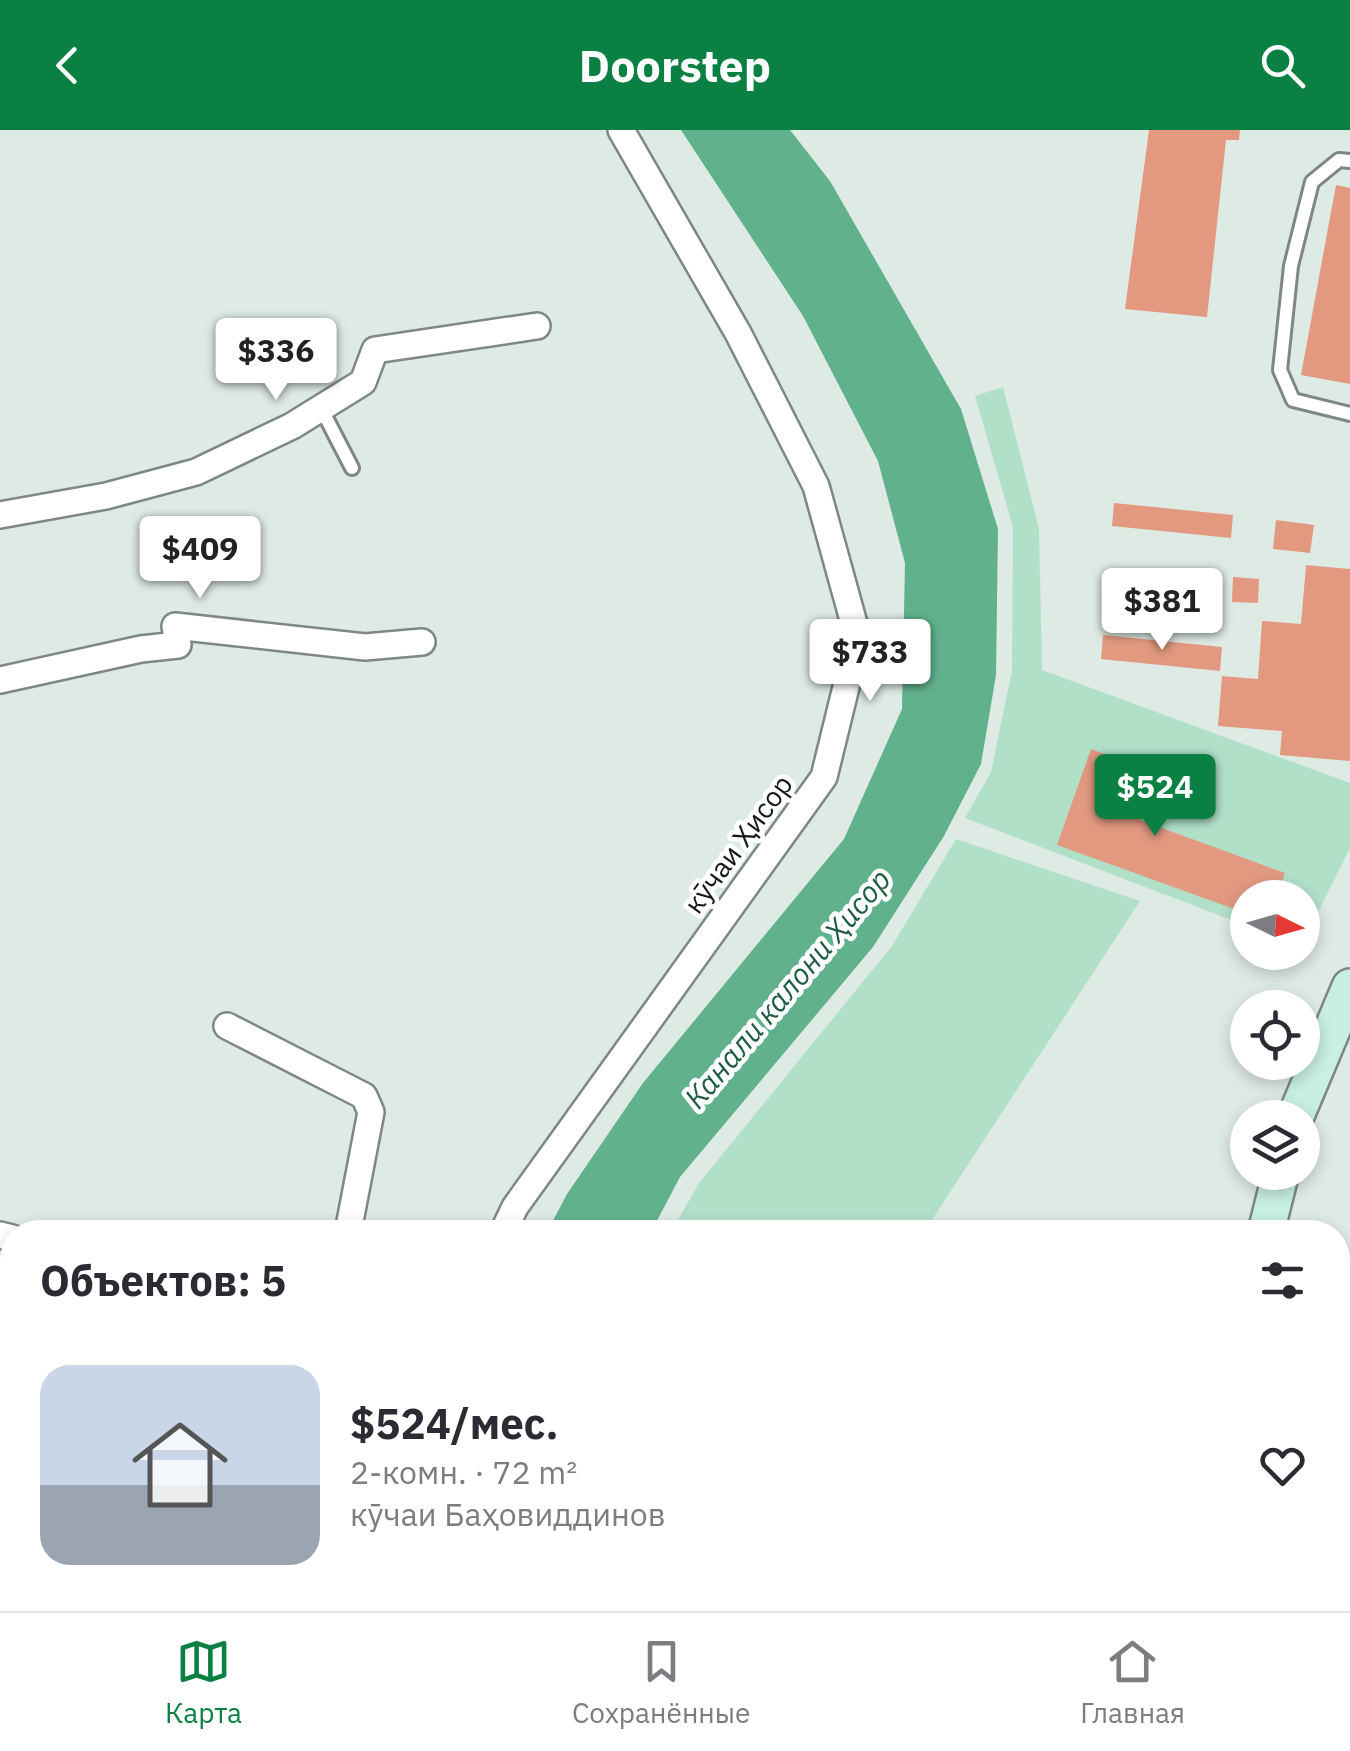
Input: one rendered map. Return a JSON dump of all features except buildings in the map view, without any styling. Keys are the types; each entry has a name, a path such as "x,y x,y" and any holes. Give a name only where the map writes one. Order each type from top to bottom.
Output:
{"street":[{"name":"кӯчаи Ҳисор","path":"510,1220 526,1192 824,778 858,638 816,486 738,332 621,130"},
{"path":"0,515 106,496 196,472 363,382 375,350 537,326"},
{"path":"0,680 141,648 178,645 175,626 365,647 422,642"},
{"path":"1303,1100 1350,987"},
{"path":"226,1026 364,1096 371,1112 368,1141 351,1220"},
{"path":"1269,1220 1276,1190"}],"lane":[{"path":"1350,161 1339,160 1312,182 1291,266 1280,370 1292,400 1350,414"},
{"path":"321,408 352,468"}],"shaded area":[{"path":"1003,387 1039,529 1042,670 1350,783 1350,848 1320,908 1320,880 1230,880 1230,919 965,818 991,772 1012,671 1013,527 975,396"},
{"path":"956,839 1140,901 932,1220 678,1220 699,1183 892,946"}],"water":[{"name":"Канали калони Ҳисор","path":"681,130 790,130 830,181 961,409 998,529 996,675 981,764 944,836 873,947 680,1177 657,1220 553,1220 643,1083 844,839 902,709 905,563 878,461 803,316"}]}
